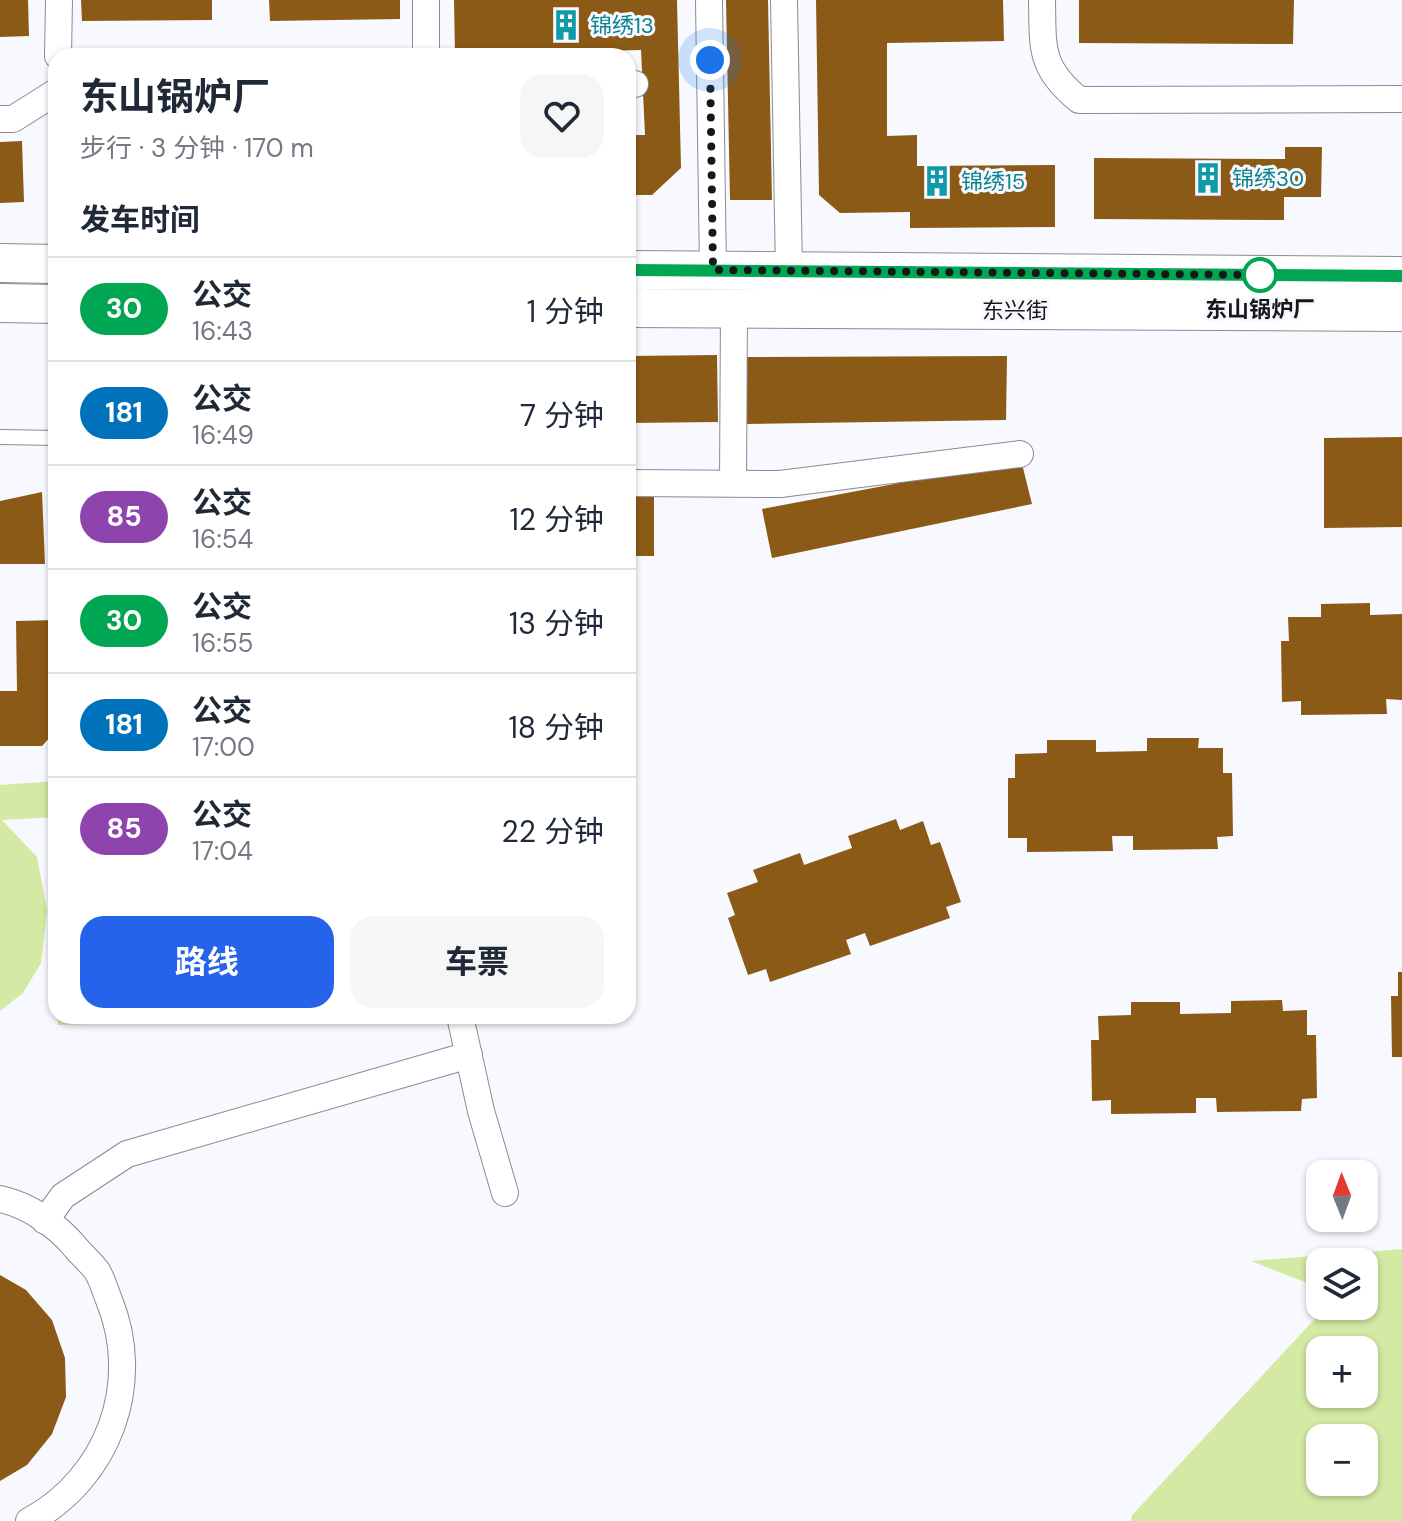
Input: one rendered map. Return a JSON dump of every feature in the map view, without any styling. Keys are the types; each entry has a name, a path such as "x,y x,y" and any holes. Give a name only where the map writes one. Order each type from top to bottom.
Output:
{"main road":[{"path":"0,263 48,264"},
{"name":"东兴街","path":"636,270 1402,276"},
{"path":"713,270 724,308"},
{"path":"789,271 789,309"},
{"path":"0,303 48,304"},
{"name":"东兴街","path":"636,308 1402,312"}],"street":[{"path":"58,48 59,0"},
{"path":"426,0 426,48"},
{"path":"709,0 713,270"},
{"path":"784,0 789,271"},
{"path":"1042,0 1043,45 1049,69 1062,86 1079,100 1402,99"},
{"path":"0,119 13,119 48,97"},
{"path":"724,308 733,483"},
{"path":"636,483 780,484 1020,454"},
{"path":"462,1024 481,1111 505,1193"},
{"path":"45,1221 63,1196 127,1154 469,1055"},
{"path":"0,1199 12,1201 61,1230 98,1273 120,1326 123,1383 109,1437 77,1485 29,1521"}],"lane":[{"path":"0,437 48,438"}],"green space":[{"path":"48,782 48,817 2,820 37,857 47,910 41,963 23,993 0,1011 0,785"},
{"path":"1402,1249 1402,1521 1131,1521 1132,1515 1314,1320 1378,1320 1378,1251"},
{"path":"1306,1257 1306,1283 1251,1261"}],"building":[{"path":"0,0 28,0 29,36 0,37"},
{"path":"81,0 212,0 212,20 82,21"},
{"path":"269,0 400,0 400,19 270,21"},
{"name":"锦绣13","path":"454,0 677,0 681,168 652,195 636,195 636,135 645,135 641,50 455,48"},
{"path":"726,0 768,0 772,200 730,200"},
{"path":"816,0 1003,0 1004,41 887,43 887,136 917,135 917,166 1055,165 1055,227 910,228 910,212 840,213 819,195"},
{"path":"1079,0 1294,0 1293,44 1079,43"},
{"path":"22,141 24,202 0,203 0,142"},
{"name":"锦绣30","path":"1285,147 1322,147 1321,197 1284,197 1284,220 1094,219 1094,158 1285,159"},
{"path":"717,355 718,422 636,423 636,356"},
{"path":"1007,356 1006,420 745,424 744,357"},
{"path":"1402,437 1402,527 1324,528 1324,438"},
{"path":"1021,460 1032,504 772,558 762,509"},
{"path":"42,492 45,564 0,564 0,501"},
{"path":"636,493 654,493 654,556 636,556"},
{"path":"1370,603 1370,615 1402,614 1402,700 1386,699 1387,714 1301,715 1301,701 1282,702 1281,641 1289,641 1288,617 1321,617 1321,604"},
{"path":"48,620 48,739 42,746 0,746 0,691 17,691 16,621"},
{"path":"1147,738 1199,738 1198,748 1223,748 1223,773 1232,773 1233,836 1217,837 1218,849 1133,850 1133,836 1112,836 1113,851 1027,852 1027,838 1008,838 1008,778 1015,778 1015,754 1047,753 1047,740 1096,740 1096,752 1147,751"},
{"path":"896,819 900,830 923,821 931,845 940,842 961,902 946,907 950,918 870,946 865,933 846,940 851,954 770,982 766,969 748,975 728,918 735,915 727,893 758,882 753,870 800,853 804,865 852,848 848,836"},
{"path":"1398,972 1402,972 1402,1057 1392,1057 1391,996 1398,996"},
{"path":"1282,1000 1283,1011 1307,1010 1307,1035 1316,1035 1317,1098 1302,1099 1301,1111 1217,1112 1216,1098 1196,1098 1196,1113 1111,1114 1111,1100 1092,1101 1091,1040 1099,1040 1098,1016 1131,1015 1131,1002 1180,1002 1180,1014 1231,1013 1231,1001"},
{"path":"0,1275 26,1290 52,1320 65,1358 66,1397 52,1434 27,1465 0,1481"}],"bus line":[{"name":"30","path":"636,270 1402,276"}],"place":[{"name":"锦绣13","path":"566,25"},
{"name":"锦绣30","path":"1208,178"},
{"name":"锦绣15","path":"937,181"},
{"name":"东山锅炉厂","path":"1260,275"}],"route":[{"path":"710,60 713,270 1260,275"}]}
